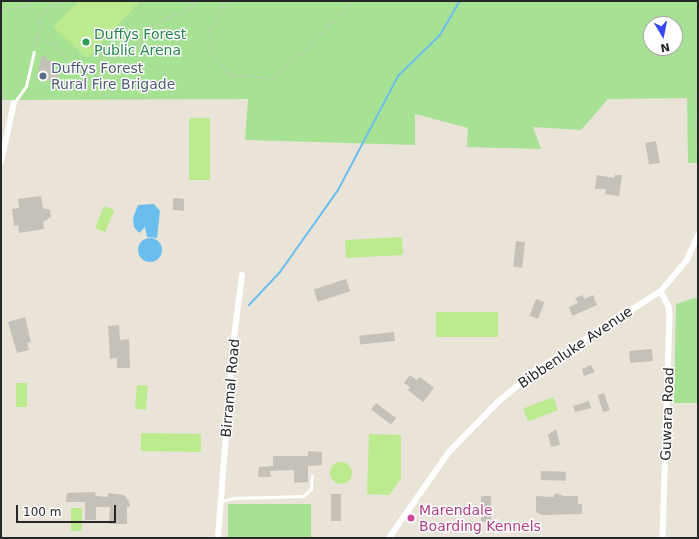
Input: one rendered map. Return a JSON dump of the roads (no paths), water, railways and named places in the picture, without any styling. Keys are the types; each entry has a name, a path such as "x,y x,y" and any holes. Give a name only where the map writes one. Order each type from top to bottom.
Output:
{"street":[{"path":"1,162 14,103"},
{"name":"Bibbenluke Avenue","path":"390,538 449,452 498,402 535,371 661,291 687,260 698,235"},
{"name":"Birramal Road","path":"218,538 233,345 242,276"},
{"name":"Guwara Road","path":"661,291 669,307 670,315 663,538"}],"lane":[{"path":"14,103 26,86 34,52"},
{"path":"221,501 234,498 303,496 311,489 312,476"}],"water":[{"path":"154,204 160,211 157,238 147,237 145,227 139,233 134,227 133,218 138,205"},
{"path":"150,238 159,241 162,250 159,259 150,262 141,259 138,250 141,241"}],"waterway":[{"path":"249,305 280,272 338,190 398,76 440,35 460,1"}],"place":[{"name":"Duffys Forest Public Arena","path":"86,42"},
{"name":"Duffys Forest Rural Fire Brigade","path":"43,76"},
{"name":"Marendale Boarding Kennels","path":"411,518"}]}
